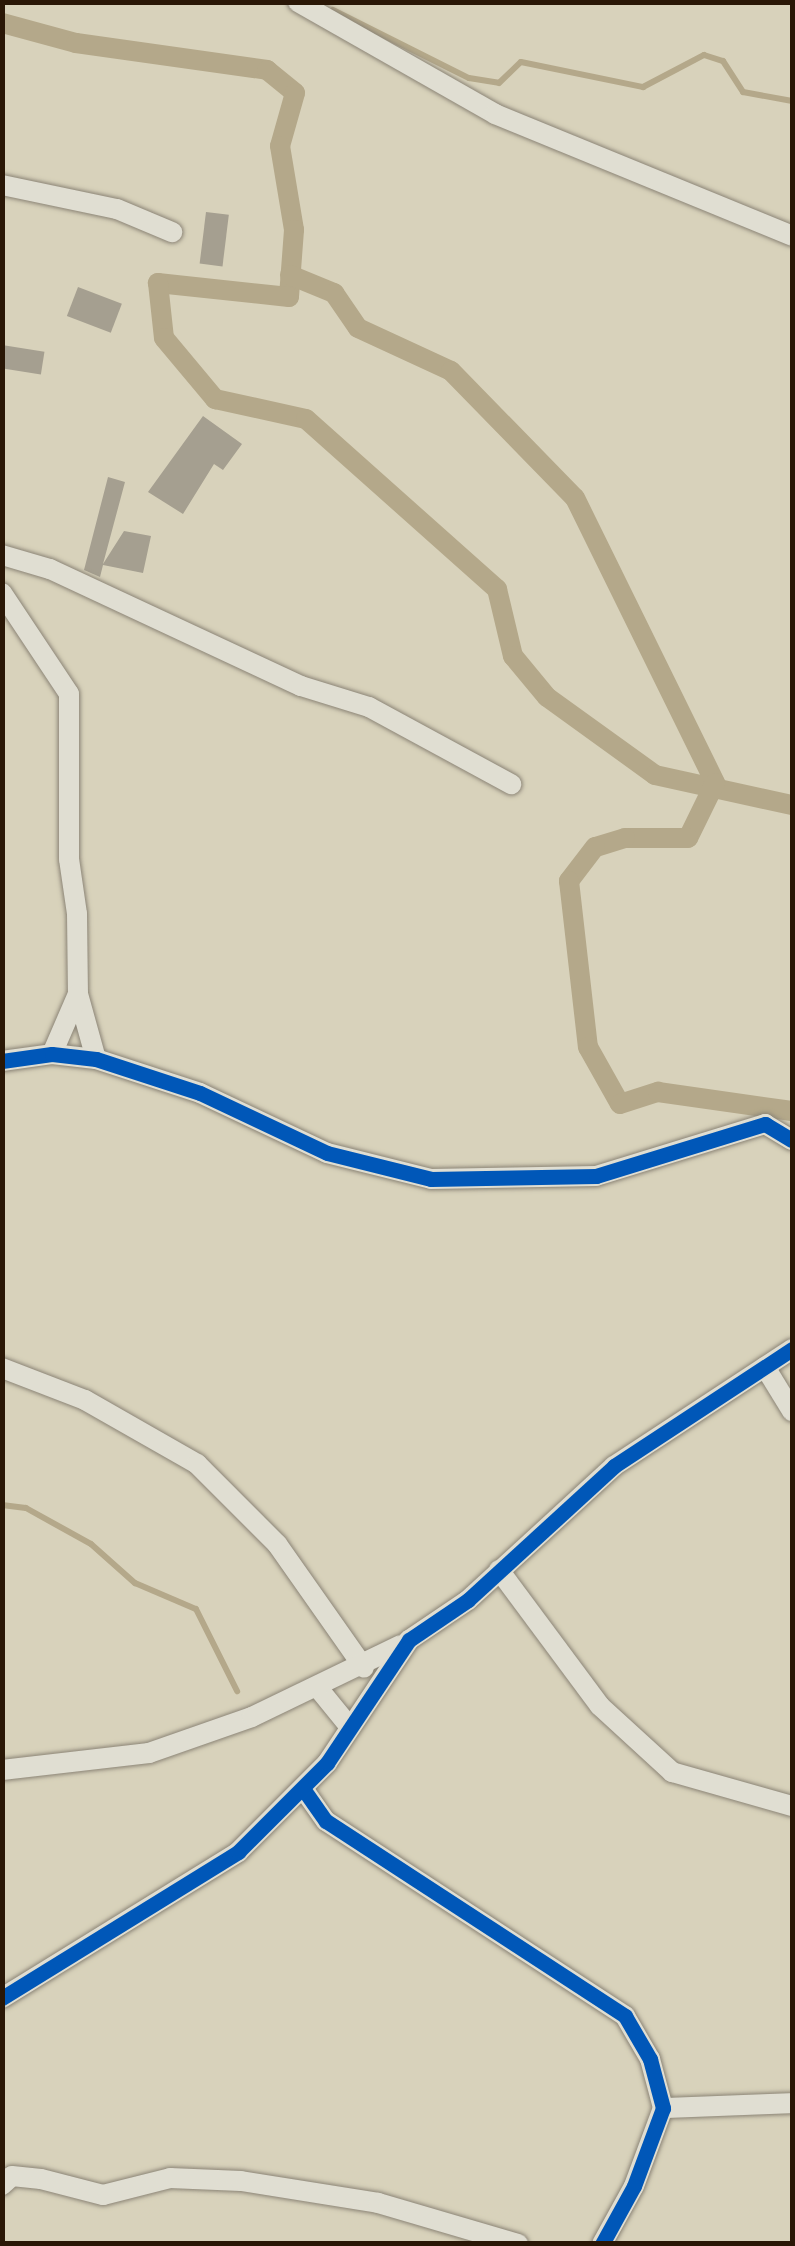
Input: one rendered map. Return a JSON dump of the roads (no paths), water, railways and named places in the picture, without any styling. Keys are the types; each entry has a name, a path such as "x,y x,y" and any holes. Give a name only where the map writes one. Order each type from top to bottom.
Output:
{"street":[{"path":"298,2 495,114 792,236"},
{"path":"2,185 117,209 172,232"},
{"path":"2,555 50,568 301,686 421,730 511,784"},
{"path":"2,593 69,694 78,994 96,1058"},
{"path":"52,1054 78,994"},
{"path":"2,1061 52,1054 96,1058 200,1093 327,1153 431,1179 596,1176 765,1124 792,1140"},
{"path":"2,1770 149,1753 364,1668 409,1640 499,1570 614,1466 792,1349"},
{"path":"765,1367 792,1411"},
{"path":"2,1368 85,1400 197,1464 276,1544 364,1668"},
{"path":"499,1570 600,1706 672,1772 792,1806"},
{"path":"2,1998 222,1863 304,1790 409,1640"},
{"path":"318,1688 349,1726"},
{"path":"304,1790 326,1821 625,2016 650,2059 663,2108 634,2186 602,2244"},
{"path":"663,2108 792,2104"},
{"path":"2,2186 12,2176 42,2179 103,2195 170,2178 241,2182 378,2203 518,2244"}],"waterway":[{"path":"333,10 469,78 499,83 521,62 643,87 704,55 723,61 743,92 792,101"},
{"path":"2,23 76,43 267,70 295,93 280,146 294,230 289,297 158,283 164,338 215,399 306,419 497,589 513,656 547,697 655,775 792,805"},
{"path":"290,275 334,293 358,328 451,371 575,498 715,783 688,838 625,838 595,847 569,881 588,1047 620,1104 658,1092 792,1111"},
{"path":"2,1505 26,1508 91,1544 135,1583 196,1609 237,1691"}]}
